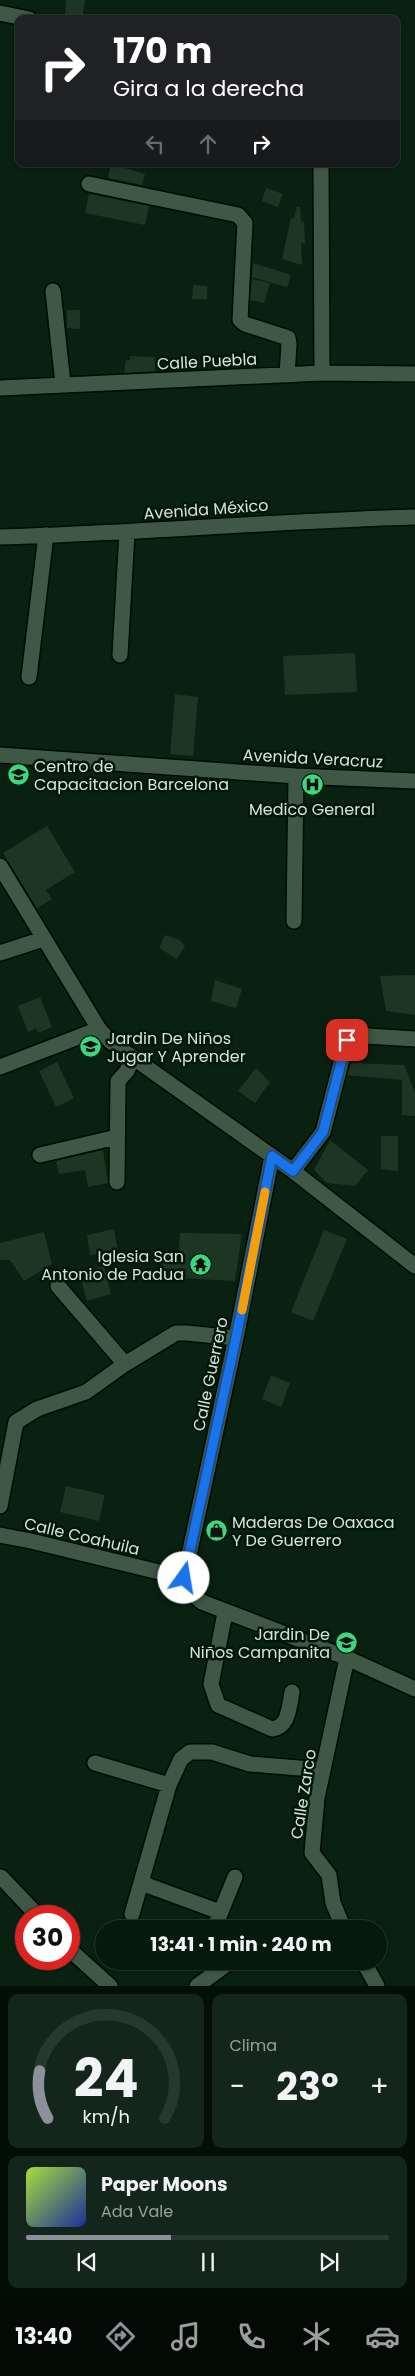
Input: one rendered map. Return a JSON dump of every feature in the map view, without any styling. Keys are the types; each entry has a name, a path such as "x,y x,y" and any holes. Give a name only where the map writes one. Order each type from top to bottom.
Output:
{"street":[{"path":"0,13 15,16"},
{"path":"321,167 322,373"},
{"path":"89,184 238,215 245,223 246,228 239,312 240,320 245,324 288,338 287,375"},
{"path":"54,291 63,384"},
{"name":"Calle Puebla","path":"0,388 322,373 415,374"},
{"name":"Avenida México","path":"0,537 127,532 329,519 415,517"},
{"path":"120,655 127,532"},
{"path":"29,678 46,536"},
{"name":"Avenida Veracruz","path":"0,755 296,776 415,781"},
{"path":"294,921 296,776"},
{"path":"0,866 98,1029 111,1042 293,1171 415,1266"},
{"path":"0,953 43,939"},
{"path":"0,1067 98,1029"},
{"path":"293,1171 323,1132 347,1040 367,1036 415,1039"},
{"path":"117,1182 118,1081 127,1072 133,1057"},
{"path":"40,1155 117,1137"},
{"name":"Calle Guerrero","path":"184,1578 236,1338 272,1156"},
{"path":"58,1286 125,1364"},
{"path":"0,1506 16,1422 37,1410 86,1392 125,1364 176,1333 187,1332 236,1338"},
{"name":"Calle Coahuila","path":"0,1535 184,1578"},
{"path":"184,1578 188,1590 194,1596 225,1613 347,1658 415,1689"},
{"path":"225,1613 211,1684 218,1705 272,1729 280,1728 285,1724 292,1692"},
{"name":"Calle Zarco","path":"340,1920 333,1903 329,1875 312,1853 317,1798 347,1658"},
{"path":"132,1914 169,1784 181,1759 190,1752 201,1750 212,1752 250,1764 323,1770"},
{"path":"95,1764 169,1784"},
{"path":"1,1877 28,1905"},
{"path":"217,1920 235,1877"},
{"path":"142,1883 220,1912"},
{"path":"80,1959 110,1986"},
{"path":"198,1986 218,1970"},
{"path":"368,1970 377,1986"}],"building":[{"path":"66,0 85,0 83,15 65,15"},
{"path":"110,167 121,167 145,174 142,185 108,178"},
{"path":"266,188 283,194 278,207 262,201"},
{"path":"89,194 149,206 145,225 85,213"},
{"path":"297,207 300,207 301,221 304,222 305,244 301,243 302,265 282,259 291,218 294,219"},
{"path":"253,263 291,275 287,287 252,277"},
{"path":"252,279 270,283 264,303 250,300"},
{"path":"193,285 207,286 207,299 192,299"},
{"path":"67,310 80,310 80,329 67,328"},
{"path":"130,356 155,357 155,371 124,373 126,360 130,360"},
{"path":"355,653 357,692 285,695 283,656"},
{"path":"175,694 198,697 193,756 170,754"},
{"path":"47,826 75,872 46,890 52,899 37,908 3,853"},
{"path":"165,935 180,940 185,946 177,959 159,948"},
{"path":"415,975 415,1015 386,1011 380,976"},
{"path":"215,980 242,989 236,1008 211,1001"},
{"path":"40,997 52,1027 38,1033 36,1028 28,1032 18,1006"},
{"path":"57,1062 74,1098 56,1107 39,1071"},
{"path":"403,1062 415,1093 415,1116 402,1115 402,1080 347,1075 351,1063 403,1065"},
{"path":"256,1068 270,1082 255,1103 238,1091"},
{"path":"381,1136 398,1136 398,1171 381,1169"},
{"path":"330,1140 368,1170 355,1186 327,1183 314,1170"},
{"path":"103,1150 108,1183 88,1187 85,1170 59,1174 56,1161"},
{"path":"114,1229 118,1252 90,1255 87,1235"},
{"path":"324,1230 347,1239 313,1321 291,1312"},
{"path":"44,1232 52,1264 24,1281 10,1260 0,1260 0,1243"},
{"name":"Iglesia San Antonio de Padua","path":"180,1233 242,1234 235,1281 160,1277 165,1252 179,1252"},
{"path":"104,1266 111,1294 87,1301 79,1273"},
{"path":"271,1375 290,1383 281,1407 262,1399"},
{"path":"66,1486 105,1495 99,1521 60,1512"}],"slow traffic":[{"path":"242,1310 265,1192"}],"place":[{"name":"Centro de Capacitacion Barcelona","path":"18,775"},
{"name":"Medico General","path":"312,785"},
{"name":"Jardin De Niños Jugar Y Aprender","path":"91,1047"},
{"name":"Iglesia San Antonio de Padua","path":"200,1265"},
{"name":"Maderas De Oaxaca Y De Guerrero","path":"216,1531"},
{"name":"Jardin De Niños Campanita","path":"346,1643"}],"route":[{"path":"184,1578 236,1338 272,1156 293,1171 323,1132 347,1040"}]}
